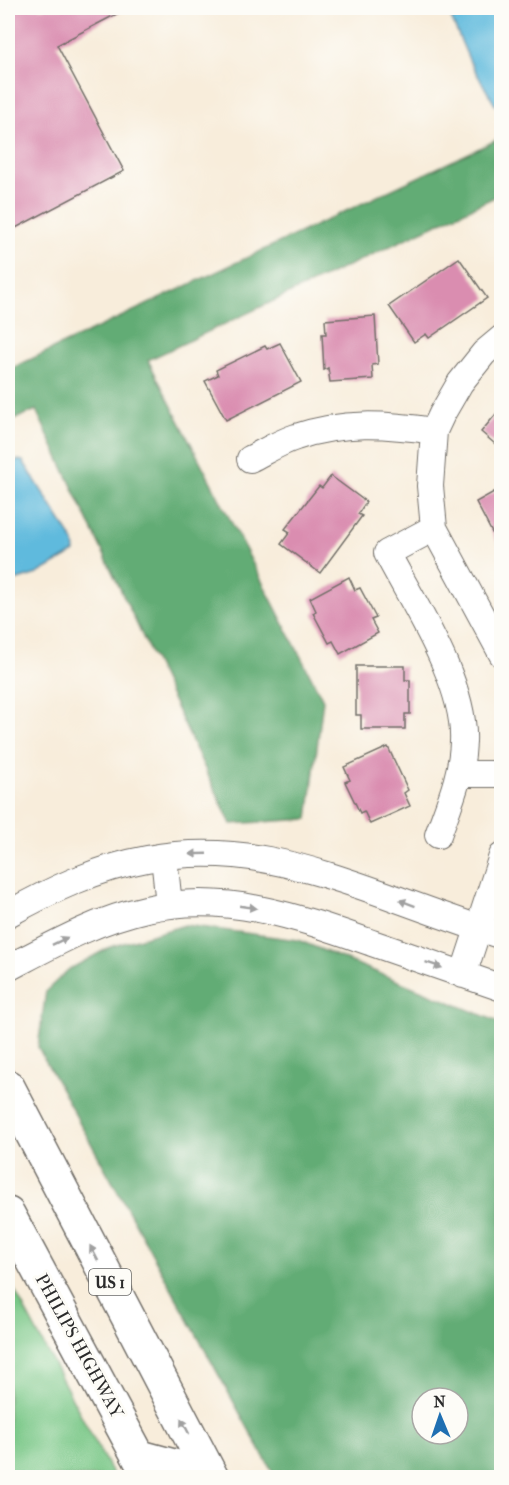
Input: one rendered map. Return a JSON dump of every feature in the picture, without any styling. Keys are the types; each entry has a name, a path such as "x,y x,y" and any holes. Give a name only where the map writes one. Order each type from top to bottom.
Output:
{"main road":[{"name":"US 1","path":"8,1087 212,1478"},
{"name":"PHILIPS HIGHWAY","path":"8,1214 145,1467"},
{"path":"145,1467 177,1467 185,1478"}],"street":[{"path":"501,338 484,353 460,383 434,431 430,486 434,528 501,654"},
{"path":"250,459 294,437 336,426 392,424 434,431"},
{"path":"434,528 387,553 442,657 458,700 464,740 459,774 438,835"},
{"path":"459,774 501,774"},
{"path":"8,914 64,885 110,869 164,857 202,854 229,855 288,863 324,873 490,932"},
{"path":"463,975 490,932 501,856"},
{"path":"164,857 169,905"},
{"path":"8,968 107,919 169,905 208,903 274,911 501,988"}],"green space":[{"path":"501,138 501,194 148,360 323,700 308,819 231,824 36,410 8,422 8,370"},
{"path":"185,925 298,940 501,1023 501,1477 275,1477 38,1047 46,991 68,970 110,947"},
{"path":"8,1278 114,1477 8,1477"}],"water":[{"path":"447,8 501,8 501,108 495,105 470,62"},
{"path":"17,460 23,461 74,542 75,552 37,574 8,583 8,464"}],"building":[{"path":"8,8 128,8 57,45 124,171 8,232"},
{"path":"459,258 487,298 429,338 426,334 414,342 389,306"},
{"path":"375,316 378,364 372,365 373,379 330,382 328,368 324,370 322,334 326,334 325,320"},
{"path":"280,343 301,382 226,420 205,381 218,375 216,370 265,346 267,349"},
{"path":"501,408 501,449 481,432"},
{"path":"331,476 366,502 358,514 362,516 320,573 281,544 290,532 285,529 319,486 322,488"},
{"path":"501,488 501,550 476,502"},
{"path":"349,577 355,590 360,588 376,618 371,620 378,633 340,654 333,641 329,643 313,613 316,611 310,598"},
{"path":"356,666 405,666 405,680 410,680 410,714 405,714 405,729 361,729 361,715 356,715"},
{"path":"388,747 408,790 404,793 410,806 370,824 364,811 360,813 345,782 350,780 344,767"}]}
